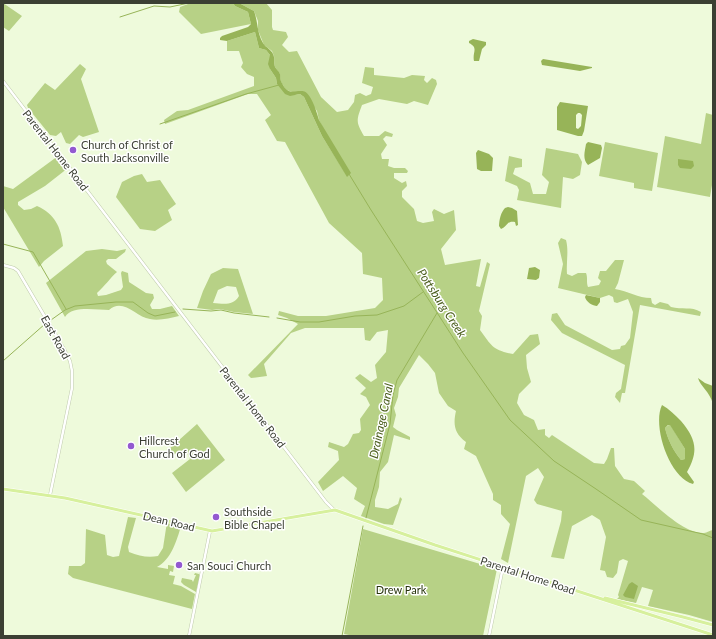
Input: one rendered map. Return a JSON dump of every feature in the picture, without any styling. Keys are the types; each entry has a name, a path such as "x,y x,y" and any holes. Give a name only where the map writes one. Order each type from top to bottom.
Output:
{"main road":[{"name":"Dean Road","path":"3,489 81,501 210,531 220,531 335,510"},
{"name":"Parental Home Road","path":"335,510 435,545 642,610 713,635"},
{"name":"Parental Home Road","path":"642,610 713,625"}],"street":[{"name":"Parental Home Road","path":"3,81 322,496 335,510"},
{"name":"East Road","path":"3,265 12,267 18,271 65,351 72,367 72,388 50,496"},
{"path":"189,636 210,531"},
{"path":"489,636 503,567"}],"green space":[{"path":"3,3 22,16 9,31 3,27"},
{"path":"188,3 233,3 235,6 248,12 251,24 201,34 179,12 180,7"},
{"path":"239,3 266,3 272,10 273,30 286,32 288,37 282,45 289,52 297,51 321,97 337,112 348,110 354,102 355,95 360,93 366,96 371,94 373,87 362,83 365,67 374,68 374,75 404,78 412,75 425,76 424,80 427,83 432,78 436,80 437,84 428,105 414,101 407,104 379,99 362,105 358,121 361,131 364,136 379,136 385,131 393,134 392,137 386,136 383,139 387,145 381,154 382,159 389,159 388,166 394,168 405,168 408,171 407,173 394,173 394,178 402,183 406,181 407,186 402,191 402,197 414,209 417,221 423,223 434,221 432,212 434,209 444,214 454,210 456,230 441,249 445,265 481,259 476,286 480,287 487,262 490,264 479,311 482,316 480,330 490,344 496,349 513,354 530,335 538,334 540,344 526,355 527,368 531,382 519,394 517,403 524,415 534,420 538,430 545,429 545,435 549,438 552,435 594,463 604,464 611,448 614,448 615,466 624,479 634,481 645,491 642,494 663,512 688,529 696,532 705,533 713,530 713,622 648,606 653,590 642,587 636,603 617,599 619,597 618,595 628,561 623,559 619,561 617,573 613,578 607,577 605,571 600,570 606,537 600,520 592,515 572,526 564,559 551,557 561,521 562,511 537,504 534,500 544,477 538,468 526,476 508,563 501,559 510,524 501,514 501,505 493,500 493,494 476,456 464,449 466,442 462,439 455,428 456,411 448,406 439,393 435,373 419,355 399,388 398,397 394,408 396,415 393,427 410,437 410,440 394,435 388,462 380,472 379,487 375,500 375,507 388,509 398,504 400,497 402,499 393,525 384,524 361,516 365,506 354,499 357,488 343,476 323,491 318,482 339,460 338,451 328,447 329,442 344,447 348,444 353,434 359,433 361,430 360,419 370,405 366,397 360,394 366,388 355,378 360,374 371,382 377,378 375,365 386,352 388,330 377,332 370,341 365,340 364,328 305,328 291,333 264,364 267,376 251,378 248,375 298,324 278,315 279,311 298,316 326,316 375,308 383,300 382,278 363,274 362,253 329,223 285,142 277,141 265,120 271,115 257,94 248,94 165,124 164,120 177,111 188,110 254,86 254,77 247,74 241,67 243,63 239,51 227,51 227,41 255,32 259,48 266,50 270,55 270,69 276,78 277,84 285,89 281,82 280,74 275,67 272,51 264,45 258,30 258,21 254,11","holes":["288,90 293,92 303,91 317,111 319,120 347,176 322,136 304,97 300,94 295,95"]},
{"path":"80,64 86,69 81,79 99,132 83,137 79,135 70,144 66,143 61,132 56,136 50,135 27,105 45,83 55,90"},
{"path":"706,113 713,115 713,179 710,197 657,187 665,136 701,144"},
{"path":"605,142 658,153 652,191 634,188 634,183 599,176"},
{"path":"546,148 578,154 582,162 580,175 573,179 563,177 561,208 517,200 519,190 517,186 505,181 509,156 522,159 522,167 515,168 513,174 530,183 533,194 546,194 549,182 542,175"},
{"path":"58,156 68,168 45,186 18,202 18,205 24,210 37,206 43,209 53,217 61,233 63,246 44,261 39,267 3,207 3,186 13,189"},
{"path":"142,174 147,182 160,180 176,204 168,210 172,220 155,231 140,229 116,197 122,182"},
{"path":"561,238 566,240 567,244 567,274 572,276 578,273 586,273 588,287 599,285 601,281 598,278 600,271 606,271 615,260 624,260 615,289 642,297 651,298 652,303 655,305 660,302 668,304 671,307 694,309 701,312 700,316 640,305 625,393 622,393 620,403 615,397 616,393 621,389 625,365 562,333 551,320 552,314 557,313 565,325 612,350 620,349 621,346 625,345 630,338 633,312 628,299 617,303 614,302 613,297 609,295 600,298 558,288 563,264 558,243"},
{"path":"102,249 117,251 126,249 125,252 116,259 108,259 106,261 107,264 117,272 97,293 98,296 121,290 123,287 122,271 128,273 129,282 146,293 153,294 154,298 150,305 152,309 172,306 179,316 153,320 145,318 130,309 119,306 109,310 92,309 73,311 68,313 65,317 46,283 86,251"},
{"path":"223,268 238,269 253,314 220,309 212,310 197,308 211,274","holes":["227,286 236,287 239,296 237,299 228,304 213,303 218,290"]},
{"path":"197,424 225,460 186,492 172,473 190,459 185,449 173,455 169,449"},
{"path":"670,424 685,449 685,459 681,460 669,441 665,428"},
{"path":"128,517 136,518 128,547 129,552 136,555 151,557 158,556 163,548 167,522 181,526 170,555 157,567 168,569 168,565 174,566 173,572 170,571 169,575 175,576 173,584 181,586 195,594 192,609 73,578 68,574 69,566 81,566 85,563 86,529 105,535 107,555 113,557 119,556"},
{"name":"Drew Park","path":"363,529 497,569 483,636 354,636 344,634"},
{"path":"195,573 199,574 200,576 196,592 181,582 182,578 192,580 193,582 196,575 194,575"}],"shaded area":[{"path":"233,3 239,3 254,11 261,39 264,45 273,54 275,67 280,74 281,82 286,90 291,92 303,91 309,95 319,120 351,173 347,177 322,136 304,97 300,94 290,96 285,94 277,84 276,78 268,64 270,55 266,50 259,48 255,32 227,41 220,40 222,36 248,27 251,24 248,12 235,6"},
{"path":"473,39 486,42 486,45 482,49 479,61 474,61 474,47 469,43 469,41"},
{"path":"543,59 592,68 580,71 542,65 541,61"},
{"path":"560,102 588,106 582,136 557,130 557,107","holes":["580,113 582,115 581,126 578,129 576,128 576,115"]},
{"path":"588,142 601,145 602,148 600,158 588,165 584,155 586,144"},
{"path":"478,150 489,154 493,158 492,171 481,171 477,169 476,153"},
{"path":"678,159 693,161 694,166 691,169 680,168 678,165"},
{"path":"508,207 517,211 518,225 516,226 515,222 510,222 501,229 499,226 500,216 505,208"},
{"path":"535,267 540,270 539,278 536,280 527,279 529,268"},
{"path":"586,295 600,298 600,302 597,306 588,302 585,297"},
{"path":"698,378 713,386 713,404 710,396"},
{"path":"662,405 670,410 686,427 693,440 693,458 687,472 694,482 693,484 684,480 670,462 661,437 659,414","holes":["670,425 685,449 685,459 681,460 669,441 665,428"]},
{"path":"632,582 638,586 634,599 623,595 629,584"}],"waterway":[{"path":"120,17 154,6 170,7 189,3"},
{"path":"160,124 246,94 279,85"},
{"name":"Pottsburg Creek","path":"349,174 463,353 510,420 554,461 641,520 703,534 713,538"},
{"path":"3,244 33,252 66,309"},
{"name":"Drainage Canal","path":"277,318 300,322 319,322 355,316 377,315 404,306 423,292"},
{"name":"Drainage Canal","path":"51,320 65,310 75,306 116,302 133,302 148,313 155,316 175,312"},
{"name":"Drainage Canal","path":"183,309 211,311 221,310 269,317"},
{"name":"Drainage Canal","path":"366,518 390,424 393,395 397,380 437,313"},
{"name":"Drainage Canal","path":"3,361 45,324"},
{"name":"Drainage Canal","path":"342,636 363,526"}],"place":[{"name":"Church of Christ of South Jacksonville","path":"73,150"},
{"name":"Hillcrest Church of God","path":"131,446"},
{"name":"Southside Bible Chapel","path":"216,517"},
{"name":"San Souci Church","path":"179,565"}]}
